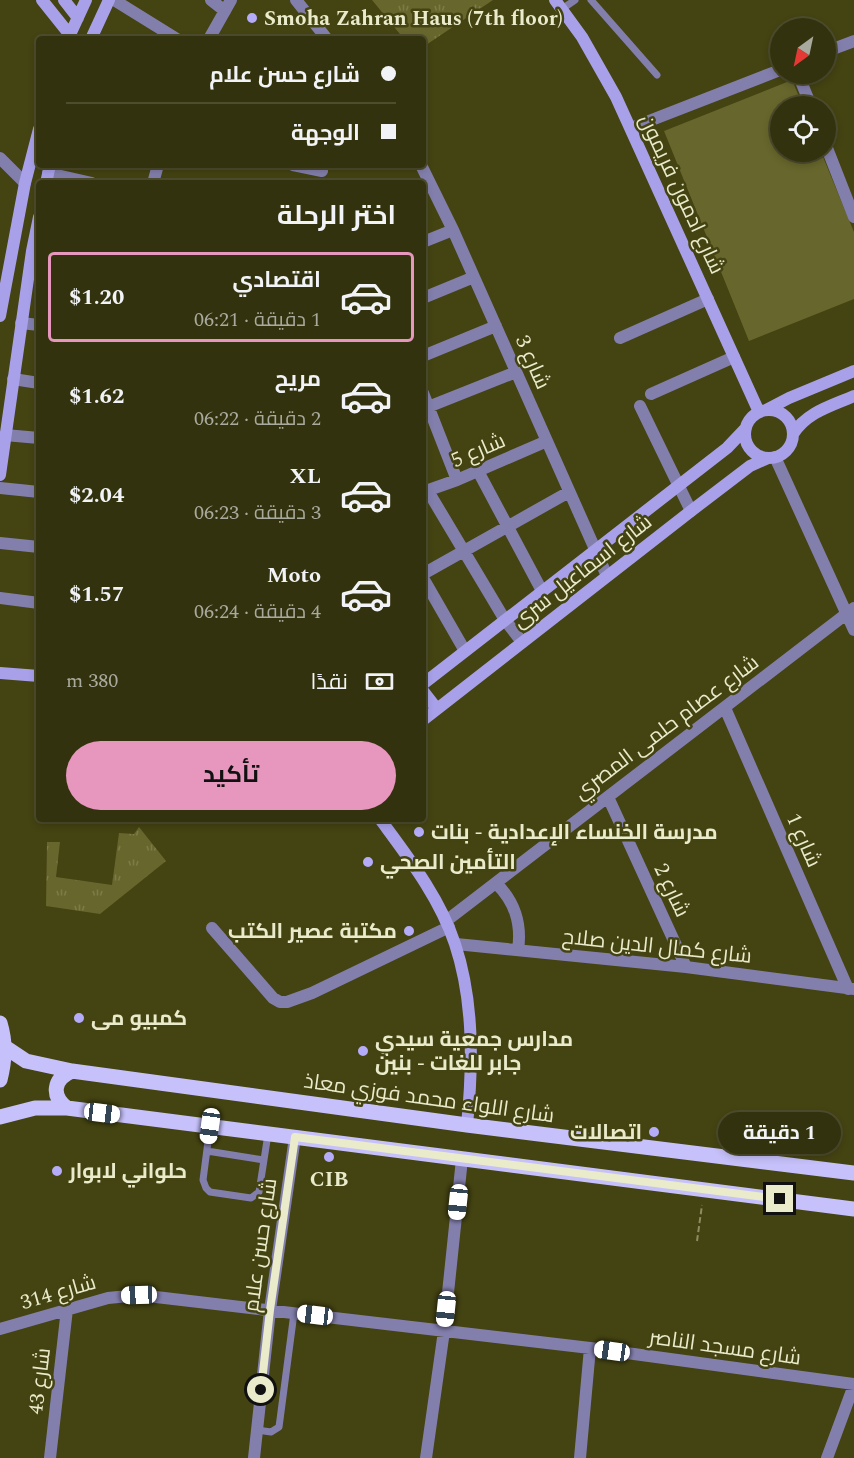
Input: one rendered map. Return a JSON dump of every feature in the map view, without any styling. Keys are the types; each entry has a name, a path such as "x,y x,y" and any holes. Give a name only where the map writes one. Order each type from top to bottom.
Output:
{"main road":[{"path":"0,1023 5,1047 0,1080"},
{"name":"شارع اللواء محمد فوزي معاذ","path":"5,1047 26,1061 72,1071 467,1125 854,1173"},
{"path":"67,1108 56,1096 56,1088 58,1080 64,1074 72,1071"},
{"path":"0,1117 35,1108 67,1108 854,1209"}],"street":[{"path":"42,0 68,36"},
{"path":"64,0 78,18"},
{"path":"69,36 86,0"},
{"path":"211,0 228,5 214,36"},
{"path":"296,0 321,36"},
{"path":"92,36 108,1 172,36"},
{"name":"شارع ادمون فريمون","path":"559,5 600,67 631,128 734,357 763,411"},
{"path":"836,47 854,40"},
{"path":"631,128 770,74"},
{"path":"0,316 25,183 36,141"},
{"path":"0,158 25,183"},
{"path":"833,162 854,217"},
{"path":"304,168 322,173"},
{"path":"48,174 77,180"},
{"name":"شارع 3","path":"427,184 453,230 607,576"},
{"path":"426,241 453,230"},
{"path":"0,475 21,323 35,252"},
{"path":"426,297 474,277"},
{"path":"620,338 708,299"},
{"path":"21,323 36,325"},
{"path":"426,355 495,326"},
{"path":"651,394 734,357"},
{"path":"428,407 516,372"},
{"path":"852,376 789,398 763,411 748,422 745,435 750,448 755,454 772,458 787,450 793,434 802,422 814,413 854,396"},
{"path":"13,379 36,382"},
{"path":"426,401 457,480"},
{"path":"640,406 691,511"},
{"path":"763,411 773,411 786,417 793,434"},
{"name":"شارع اسماعيل سرى","path":"426,682 733,443 746,428"},
{"path":"5,435 36,438"},
{"name":"شارع 5","path":"426,491 457,480 547,441"},
{"path":"772,458 850,611 854,630"},
{"name":"شارع اسماعيل سرى","path":"426,718 750,466 772,458"},
{"path":"478,471 542,591"},
{"path":"0,488 36,492"},
{"path":"426,574 569,492"},
{"path":"426,493 505,620 522,642"},
{"path":"0,543 36,548"},
{"path":"426,581 465,651"},
{"path":"0,598 36,603"},
{"name":"شارع عصام حلمى المصري","path":"212,928 273,998 280,1002 287,1002 312,993 447,924 496,883 850,611"},
{"path":"0,673 36,676"},
{"path":"426,694 437,709"},
{"name":"شارع 1","path":"724,708 851,989"},
{"name":"شارع 2","path":"608,797 686,967"},
{"path":"382,822 427,888 456,944 467,1004 471,1050 467,1125"},
{"path":"496,883 505,892 517,913 520,938 518,951"},
{"name":"شارع كمال الدين صلاح","path":"456,944 686,967 851,989"},
{"name":"شارع حسن علام","path":"254,1458 270,1310 295,1137"},
{"path":"426,1458 444,1331 462,1159"},
{"name":"شارع 314","path":"0,1329 108,1298 139,1295 270,1310"},
{"name":"شارع 43","path":"50,1458 67,1309"},
{"name":"شارع مسجد الناصر","path":"270,1310 590,1348 854,1384"},
{"path":"580,1458 590,1348"},
{"path":"827,1458 854,1384"}],"lane":[{"path":"559,5 575,0"},
{"path":"591,0 657,75"},
{"path":"210,1126 203,1180 206,1188 210,1192 251,1198 259,1192 268,1134"},
{"path":"207,1151 264,1160"},
{"name":"شارع حسن علام","path":"257,1430 271,1432 279,1427 294,1313"}],"path":[{"path":"697,1240 704,1189"}],"green space":[{"path":"372,0 493,0 426,45 426,36 402,36"},
{"path":"782,84 794,84 799,96 770,96 770,162 825,162 854,232 854,299 749,341 664,131"},
{"path":"139,827 166,861 100,914 46,906 47,842 60,842 56,877 112,885 119,833 134,834"}],"place":[{"name":"Smoha Zahran Haus (7th floor)","path":"252,18"},
{"name":"مدرسة الخنساء الإعدادية - بنات","path":"419,832"},
{"name":"التأمين الصحي","path":"368,862"},
{"name":"مكتبة عصير الكتب","path":"409,931"},
{"name":"كمبيو مى","path":"79,1018"},
{"name":"مدارس جمعية سيدي جابر للغات - بنين","path":"363,1051"},
{"name":"اتصالات","path":"654,1132"},
{"name":"CIB","path":"329,1157"},
{"name":"حلواني لابوار","path":"57,1171"}],"route":[{"path":"261,1390 295,1137 780,1199"}]}
